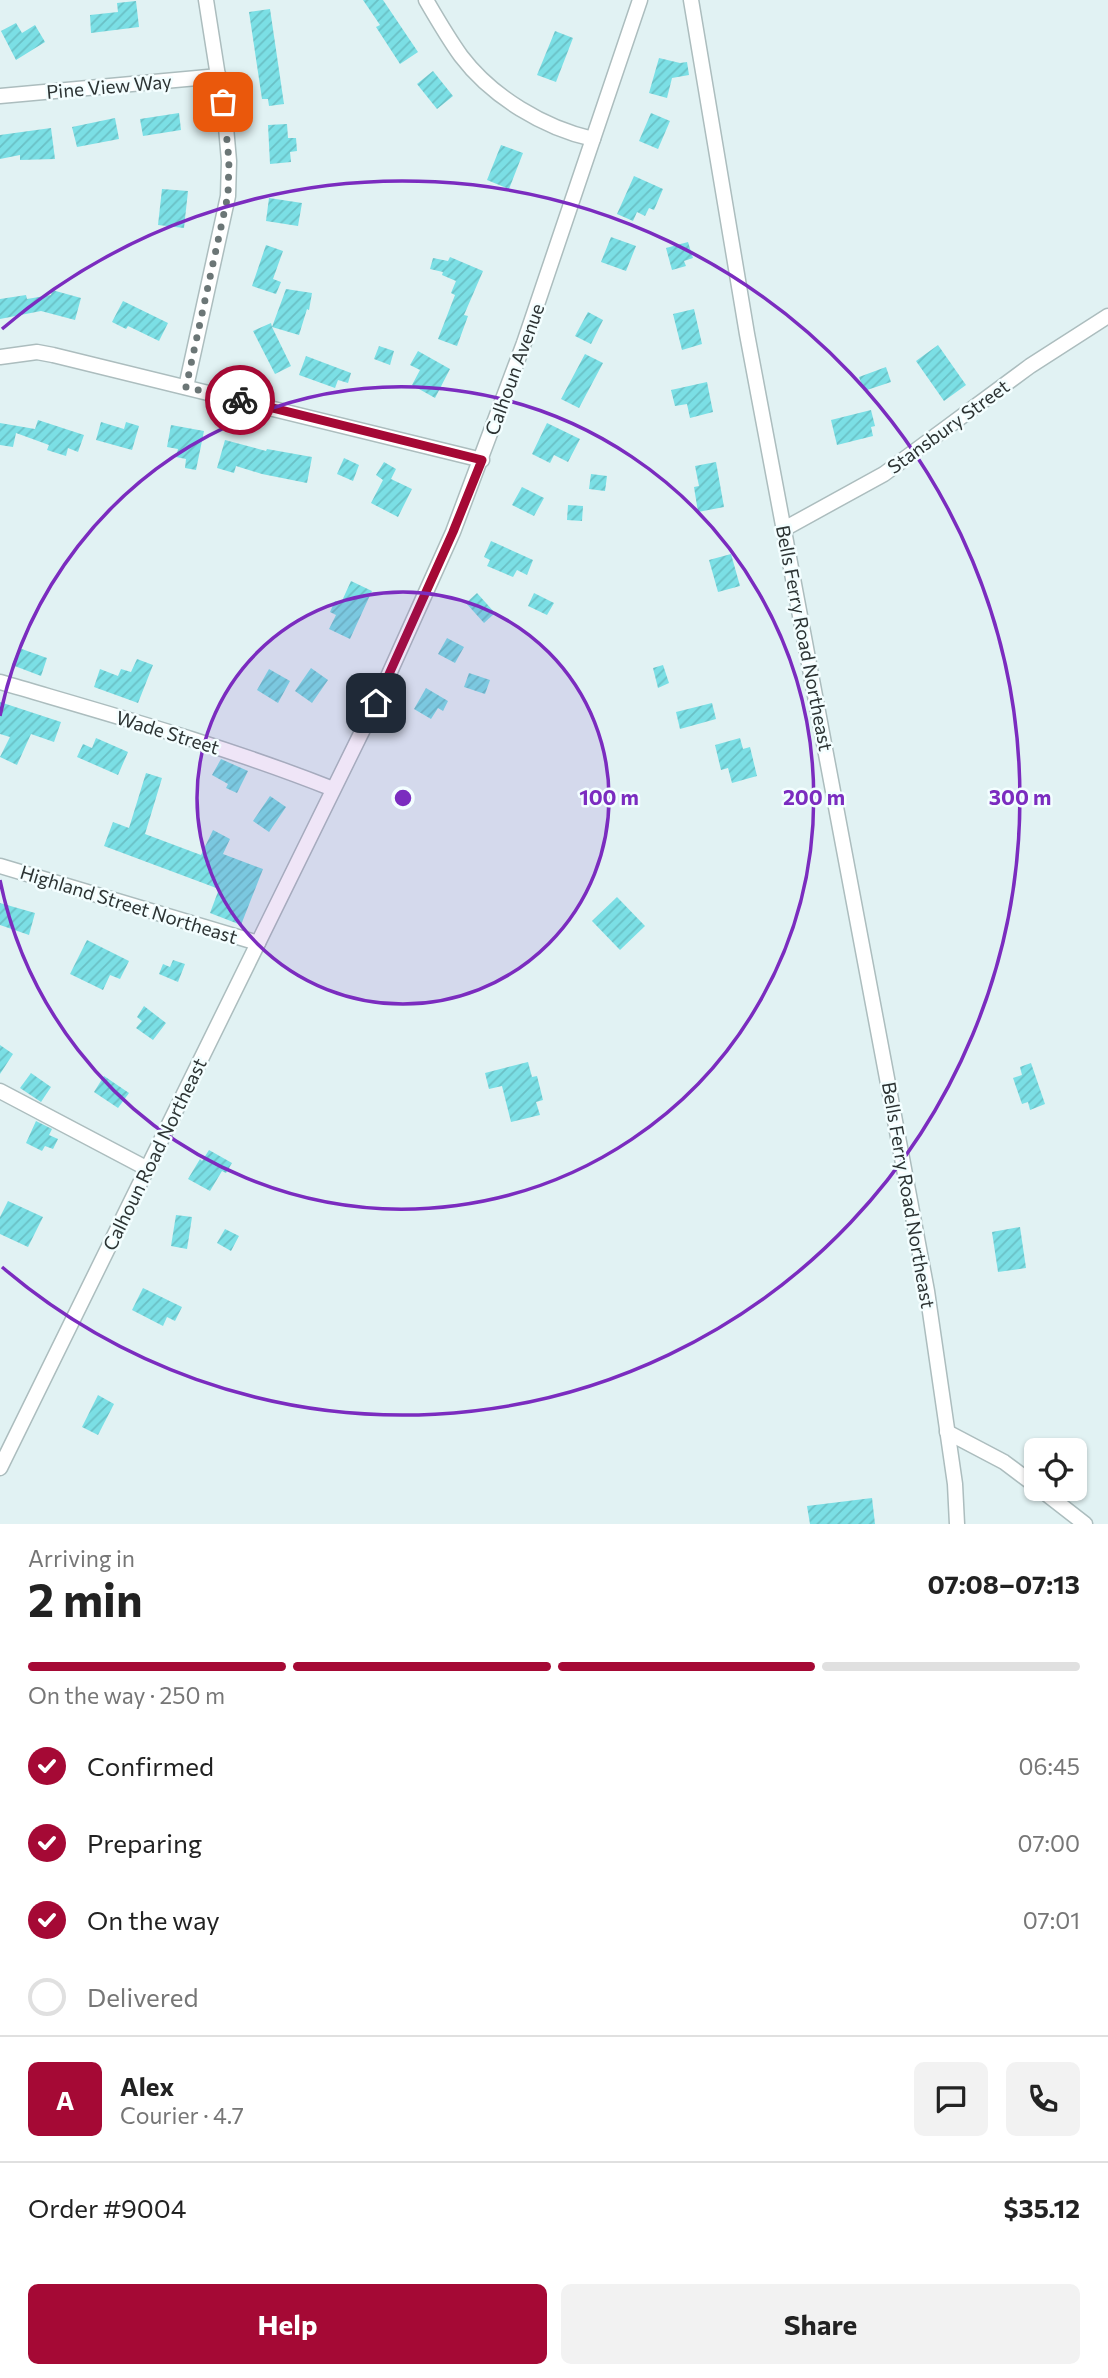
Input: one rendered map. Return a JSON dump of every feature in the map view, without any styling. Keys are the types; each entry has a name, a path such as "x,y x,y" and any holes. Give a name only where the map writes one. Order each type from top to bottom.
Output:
{"street":[{"path":"186,387 228,195 229,160 206,0"},
{"path":"426,0 463,58 506,99 533,116 574,135 593,139"},
{"name":"Calhoun Avenue","path":"308,841 387,679 482,460 640,0"},
{"name":"Bells Ferry Road Northeast","path":"691,0 747,334 927,1291 955,1484 957,1524"},
{"name":"Pine View Way","path":"0,96 219,76"},
{"name":"Stansbury Street","path":"784,529 884,474 1030,366 1108,316"},
{"path":"0,357 37,352 53,355 482,460"},
{"name":"Wade Street","path":"0,682 205,743 333,789"},
{"name":"Calhoun Road Northeast","path":"0,1468 308,841"},
{"name":"Highland Street Northeast","path":"0,866 258,943"},
{"path":"0,1091 146,1168"},
{"path":"947,1432 1004,1462 1024,1477"},
{"path":"1055,1501 1085,1524"}],"building":[{"path":"363,0 383,0 418,52 400,64 376,27 380,25"},
{"path":"136,1 139,27 91,33 90,15 118,12 117,3"},
{"path":"270,9 284,104 269,106 268,99 262,99 249,12"},
{"path":"16,23 22,33 35,25 45,42 16,60 1,31"},
{"path":"555,31 573,38 556,82 537,75"},
{"path":"659,58 687,62 689,75 672,78 667,98 649,93"},
{"path":"433,71 453,96 437,109 417,84"},
{"path":"179,113 181,130 143,136 140,119"},
{"path":"651,113 670,121 658,149 639,141"},
{"path":"115,118 119,139 77,147 72,127"},
{"path":"287,124 288,138 296,138 297,151 290,152 291,162 270,164 268,125"},
{"path":"51,128 55,159 20,160 20,155 0,159 0,135"},
{"path":"501,145 523,153 509,189 487,180"},
{"path":"634,176 663,189 654,210 649,208 645,216 637,212 633,221 617,214"},
{"path":"162,189 188,191 184,228 158,225"},
{"path":"269,198 302,203 298,226 266,221"},
{"path":"611,237 636,246 626,271 601,262"},
{"path":"688,242 693,258 684,261 686,266 672,270 666,248"},
{"path":"266,245 283,251 273,279 281,282 276,294 252,286"},
{"path":"450,257 483,271 464,315 468,316 457,346 438,339 455,295 451,293 456,281 442,275 443,272 430,269 433,258 448,261"},
{"path":"286,289 312,293 309,310 307,309 299,335 272,327"},
{"path":"52,290 81,298 75,320 41,311 0,319 0,299 26,295 27,299 51,295"},
{"path":"123,301 168,323 159,341 128,326 126,329 112,322"},
{"path":"694,309 702,344 682,350 673,314"},
{"path":"588,312 603,320 591,344 575,336"},
{"path":"271,323 291,366 275,374 253,331"},
{"path":"938,345 966,385 944,401 916,361"},
{"path":"379,346 394,351 390,365 374,359"},
{"path":"418,351 450,369 435,398 412,385 420,370 410,365"},
{"path":"585,354 603,363 579,408 561,399"},
{"path":"306,356 351,373 348,383 338,380 335,388 299,375"},
{"path":"886,367 891,382 864,391 859,377"},
{"path":"707,382 713,412 690,418 687,404 675,406 671,390"},
{"path":"871,410 875,426 871,427 873,436 837,445 831,420"},
{"path":"38,420 84,435 78,452 68,448 66,456 47,450 49,445 16,433 13,447 0,445 0,423 35,429"},
{"path":"101,422 124,429 126,422 139,426 132,450 96,440"},
{"path":"547,423 580,439 568,462 554,455 550,463 532,454"},
{"path":"171,425 204,431 196,470 185,468 186,459 176,457 178,449 167,447"},
{"path":"225,440 266,451 267,449 312,457 307,483 236,466 234,473 217,468"},
{"path":"344,458 359,465 353,481 337,474"},
{"path":"384,462 396,469 391,479 412,489 398,517 371,503 383,480 376,475"},
{"path":"716,462 724,507 698,512 694,487 699,486 695,466"},
{"path":"591,474 607,476 605,491 589,489"},
{"path":"522,487 544,498 534,516 512,505"},
{"path":"568,505 583,506 582,521 567,520"},
{"path":"491,541 533,560 527,575 517,570 513,577 487,566 490,560 484,557"},
{"path":"731,554 740,586 718,592 709,560"},
{"path":"351,581 372,591 350,639 329,629 336,615 330,612 335,601 341,603"},
{"path":"477,593 495,613 484,623 466,603"},
{"path":"534,593 554,603 547,615 528,606"},
{"path":"447,638 464,647 455,663 438,654"},
{"path":"19,648 47,658 41,676 12,665"},
{"path":"137,659 153,665 138,703 94,687 100,669 118,676 121,669 131,672"},
{"path":"663,665 669,683 658,688 653,668"},
{"path":"311,668 328,680 312,703 295,691"},
{"path":"269,669 290,681 278,703 257,690"},
{"path":"469,673 490,680 485,694 464,687"},
{"path":"426,688 448,701 443,711 438,708 431,719 414,709"},
{"path":"0,702 61,722 54,742 31,734 17,765 0,757 10,737 0,734"},
{"path":"712,703 716,719 680,729 676,712"},
{"path":"96,738 128,752 118,775 77,757 83,744 92,748"},
{"path":"740,738 743,749 750,747 757,776 732,783 728,768 721,770 715,745"},
{"path":"221,759 248,771 237,793 226,788 228,784 212,775"},
{"path":"146,773 162,778 145,834 201,855 213,830 230,839 223,854 263,869 241,925 210,913 219,889 104,846 113,822 129,828"},
{"path":"270,796 286,807 269,832 253,821"},
{"path":"617,897 645,926 620,950 592,921"},
{"path":"0,903 35,913 29,935 0,925"},
{"path":"87,940 129,961 120,979 110,975 103,990 70,974"},
{"path":"173,960 185,964 178,982 159,974 163,964 170,967"},
{"path":"144,1006 166,1023 153,1040 136,1028 142,1021 137,1017"},
{"path":"0,1045 13,1054 0,1074"},
{"path":"528,1062 532,1077 537,1076 543,1100 536,1102 540,1115 511,1122 502,1086 489,1089 485,1073"},
{"path":"1031,1063 1045,1104 1030,1110 1028,1102 1022,1104 1013,1078 1022,1075 1020,1067"},
{"path":"31,1073 51,1087 41,1102 20,1088"},
{"path":"104,1076 129,1093 118,1108 94,1092"},
{"path":"36,1121 52,1129 49,1135 58,1139 53,1149 45,1146 42,1151 26,1143"},
{"path":"209,1150 232,1163 226,1173 222,1171 210,1191 188,1179"},
{"path":"8,1201 43,1217 28,1247 0,1234 0,1217"},
{"path":"176,1215 192,1217 187,1249 171,1246"},
{"path":"1020,1227 1026,1268 998,1272 992,1232"},
{"path":"225,1229 239,1236 231,1251 217,1243"},
{"path":"143,1288 182,1307 175,1321 167,1317 163,1326 132,1310"},
{"path":"98,1395 114,1404 98,1435 82,1427"},
{"path":"872,1498 875,1524 810,1524 807,1506"}],"way so far":[{"path":"223,102 229,160 228,195 186,387 240,400"}],"route":[{"path":"240,400 482,460 453,532 376,703"}]}
